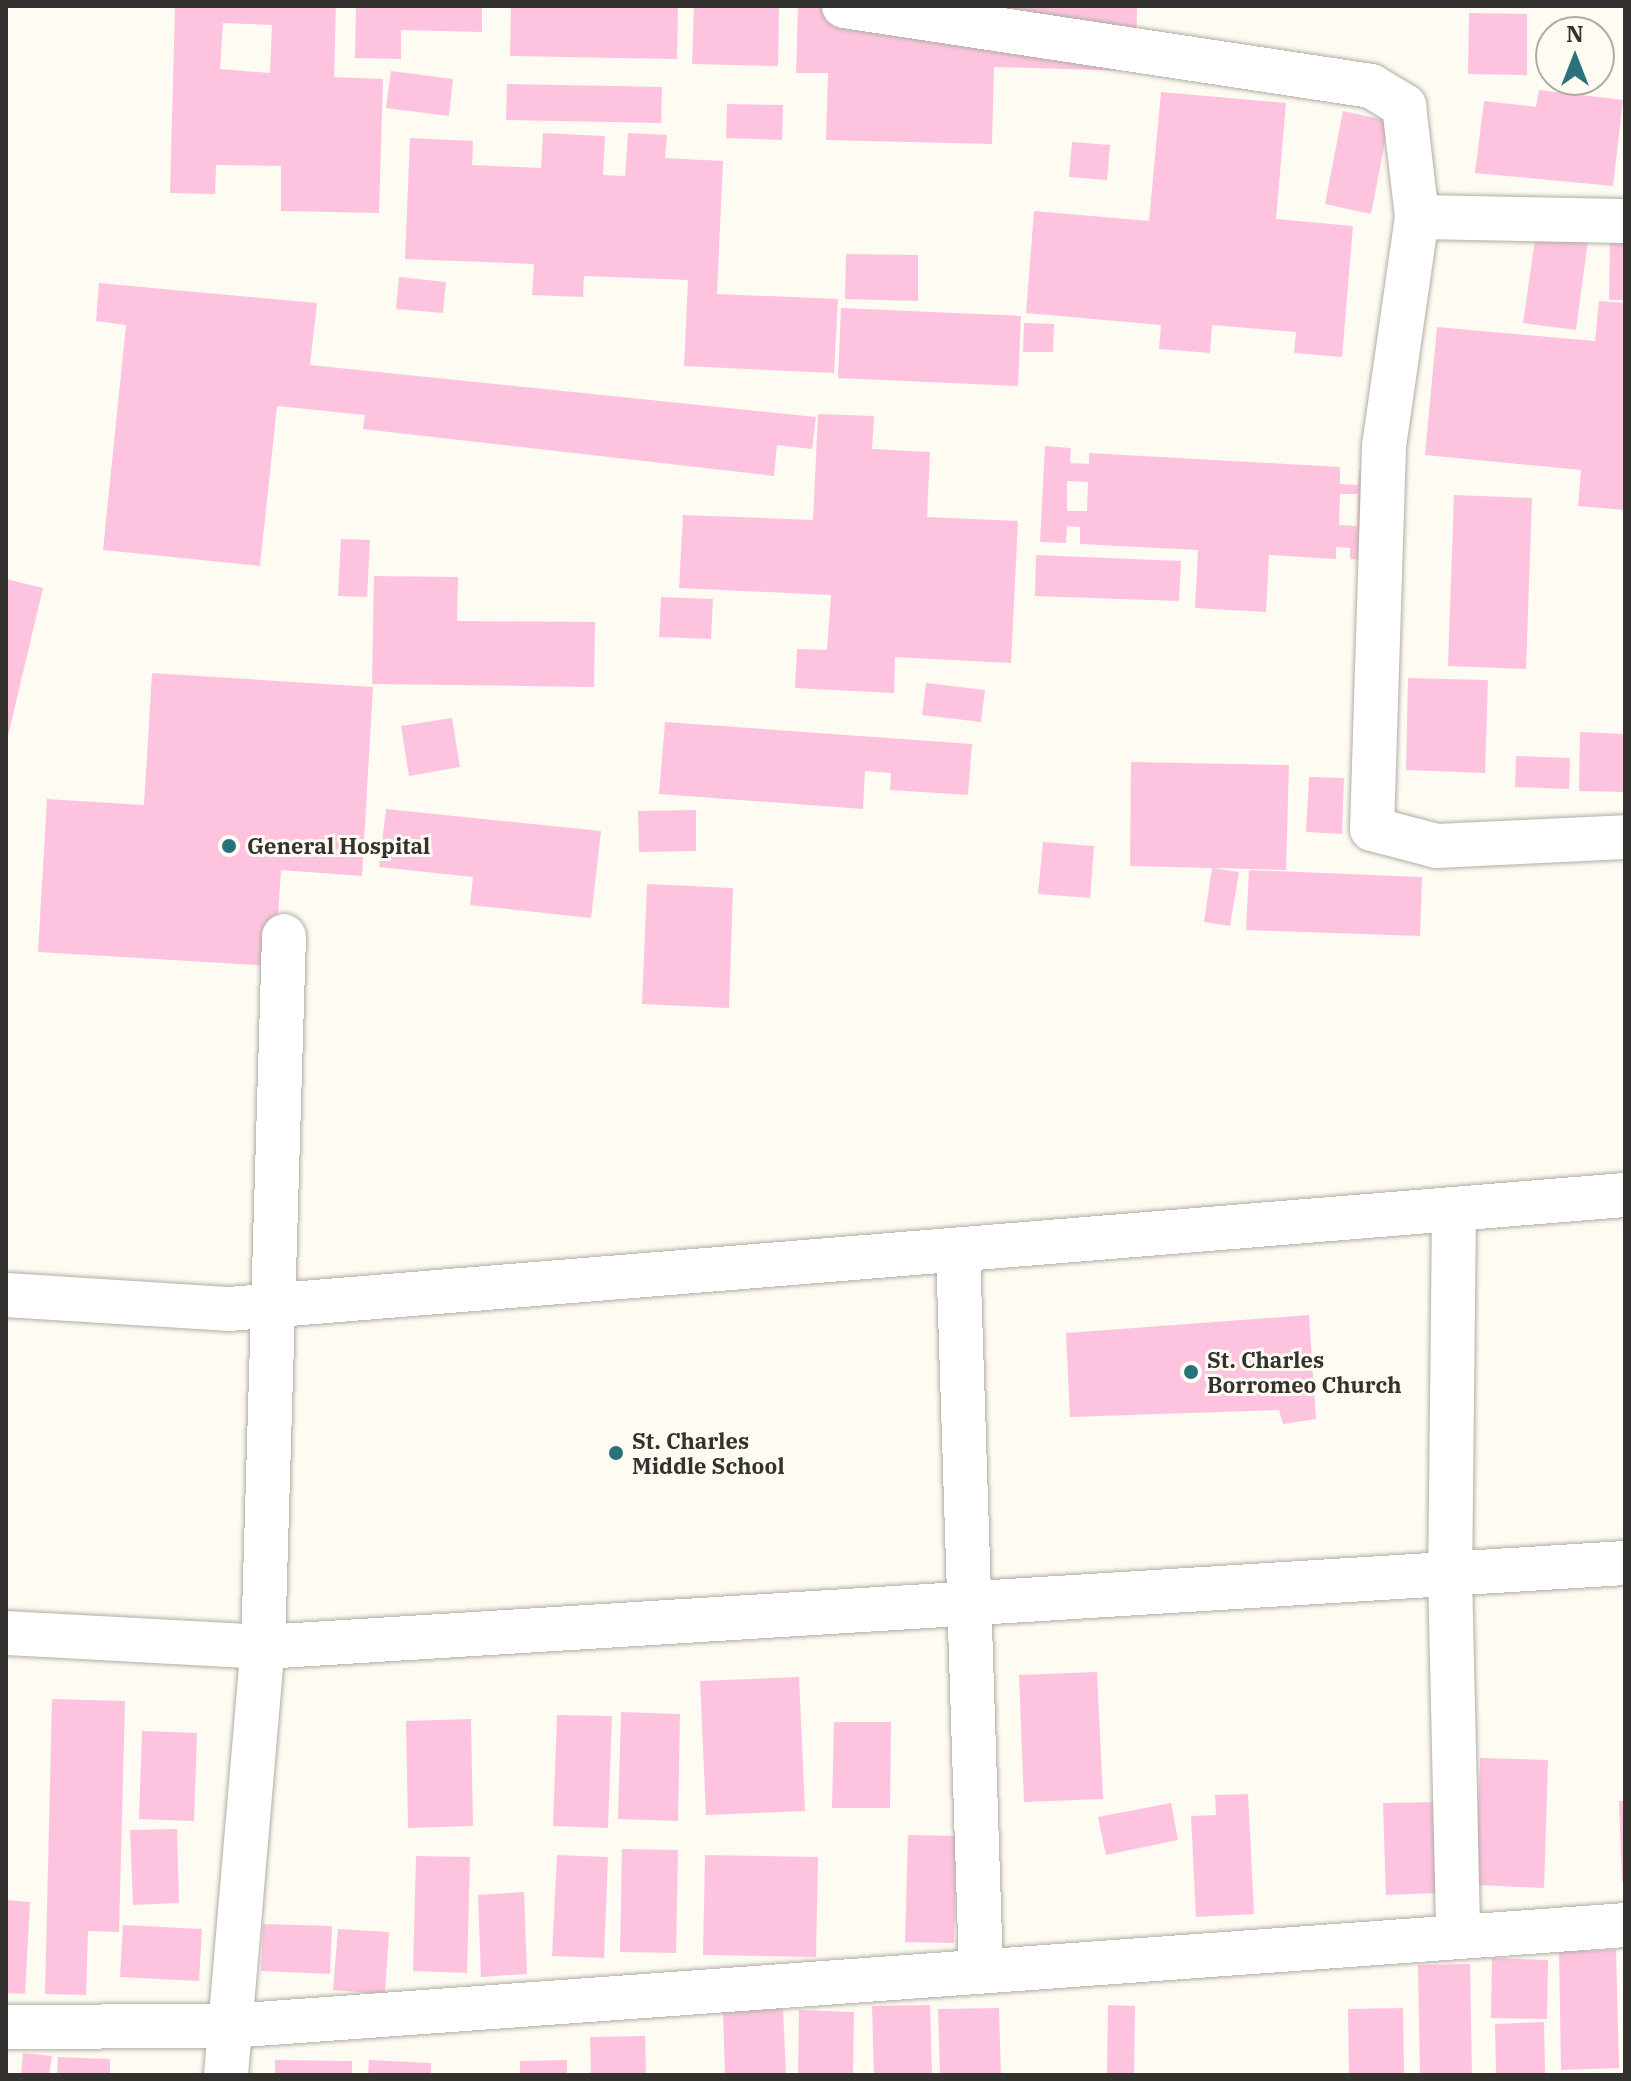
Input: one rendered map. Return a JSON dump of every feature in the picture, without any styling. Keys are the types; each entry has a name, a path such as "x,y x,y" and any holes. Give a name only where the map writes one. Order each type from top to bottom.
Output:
{"street":[{"path":"844,6 1371,86 1404,106 1417,217 1384,447 1372,829 1437,846 1625,837"},
{"path":"1417,217 1625,221"},
{"path":"226,2075 263,1647 284,936"},
{"path":"6,1295 274,1306 1625,1195"},
{"path":"1454,1209 1450,1574 1458,1937"},
{"path":"958,1250 966,1604 981,1971"},
{"path":"6,1633 263,1647 1625,1563"},
{"path":"6,2027 230,2026 1625,1925"}],"building":[{"path":"175,6 336,6 334,77 383,79 379,213 281,211 281,166 216,165 215,194 170,193","holes":["223,23 272,25 270,73 220,69"]},
{"path":"356,6 482,6 482,32 401,30 401,59 355,58"},
{"path":"511,6 678,6 677,59 510,56"},
{"path":"694,6 779,6 778,66 692,64"},
{"path":"798,6 1137,6 1136,71 994,67 992,144 826,140 828,73 796,73"},
{"path":"1469,13 1527,14 1527,75 1468,74"},
{"path":"391,71 453,79 449,116 386,108"},
{"path":"507,84 662,87 661,123 506,120"},
{"path":"1161,92 1286,103 1276,219 1353,226 1342,357 1294,353 1296,332 1212,325 1210,353 1159,349 1161,325 1026,313 1034,211 1149,221"},
{"path":"1538,96 1589,96 1623,100 1613,186 1475,173 1484,101 1536,107"},
{"path":"727,104 783,105 782,140 726,138"},
{"path":"1343,111 1389,121 1371,214 1325,204"},
{"path":"543,133 605,136 603,175 625,176 628,133 667,135 665,158 723,161 717,294 838,299 834,373 684,366 688,280 584,276 583,297 532,295 534,264 405,259 410,138 473,141 472,165 541,168"},
{"path":"1072,142 1110,145 1107,180 1069,177"},
{"path":"1537,226 1589,233 1576,330 1523,323"},
{"path":"1610,242 1625,243 1625,300 1609,300"},
{"path":"846,254 918,255 918,301 845,299"},
{"path":"399,277 446,282 443,313 396,309"},
{"path":"99,283 317,303 310,365 816,417 812,449 777,445 774,476 363,429 365,415 277,406 260,566 103,550 126,325 96,321"},
{"path":"1599,301 1625,303 1625,510 1578,506 1581,470 1425,455 1437,327 1595,341"},
{"path":"841,308 1021,316 1018,386 838,378"},
{"path":"1024,323 1054,324 1053,352 1023,352"},
{"path":"818,414 874,416 872,449 930,452 927,517 1018,521 1011,663 895,657 894,693 795,688 797,649 827,650 831,595 679,588 683,515 813,520"},
{"path":"1045,446 1071,448 1070,463 1089,464 1089,453 1340,467 1340,484 1358,485 1359,470 1384,472 1379,561 1350,559 1350,548 1336,547 1336,559 1269,555 1266,612 1195,608 1198,550 1080,544 1080,527 1067,526 1066,543 1040,542","holes":["1067,481 1088,482 1087,511 1067,511","1340,494 1358,494 1357,526 1339,525"]},
{"path":"1454,495 1532,498 1526,669 1448,666"},
{"path":"341,539 370,540 367,597 338,596"},
{"path":"1036,555 1181,561 1179,601 1035,596"},
{"path":"374,576 458,577 457,621 595,622 594,687 372,684"},
{"path":"6,579 43,588 7,740 6,740"},
{"path":"661,597 713,599 711,639 659,637"},
{"path":"152,673 373,687 362,876 281,870 275,966 38,952 47,799 144,805"},
{"path":"1408,678 1488,680 1485,773 1406,770"},
{"path":"926,683 985,690 981,722 922,715"},
{"path":"452,718 460,767 409,776 401,726"},
{"path":"665,722 972,744 968,795 890,790 891,773 865,771 863,809 659,794"},
{"path":"1580,732 1625,734 1625,792 1579,791"},
{"path":"1516,756 1570,758 1569,789 1515,787"},
{"path":"1131,762 1289,765 1286,870 1213,868 1239,872 1230,926 1204,922 1212,868 1130,866"},
{"path":"1309,777 1344,778 1342,834 1306,832"},
{"path":"386,809 601,831 591,918 470,905 473,877 379,867"},
{"path":"696,810 696,851 639,852 638,811"},
{"path":"1043,842 1094,846 1090,898 1038,894"},
{"path":"1249,870 1422,877 1420,936 1246,930"},
{"path":"647,884 733,888 729,1008 642,1004"},
{"name":"St. Charles Borromeo Church","path":"1309,1315 1316,1419 1283,1424 1279,1410 1070,1417 1066,1333"},
{"path":"1097,1672 1103,1799 1024,1802 1019,1675"},
{"path":"799,1677 805,1811 706,1815 700,1681"},
{"path":"52,1699 125,1701 119,1932 88,1931 86,1995 45,1994"},
{"path":"621,1712 680,1714 678,1821 618,1819"},
{"path":"557,1715 612,1716 608,1828 553,1826"},
{"path":"471,1719 473,1826 408,1828 406,1721"},
{"path":"834,1722 891,1722 890,1808 832,1808"},
{"path":"142,1731 197,1733 194,1821 139,1819"},
{"path":"1480,1758 1548,1760 1544,1888 1476,1885"},
{"path":"1248,1794 1254,1914 1196,1917 1191,1816 1216,1815 1215,1795"},
{"path":"1619,1801 1625,1801 1625,1881 1622,1881"},
{"path":"1437,1802 1440,1893 1386,1895 1383,1803"},
{"path":"1171,1803 1178,1840 1106,1855 1098,1817"},
{"path":"177,1829 179,1903 133,1905 130,1830"},
{"path":"908,1835 957,1836 954,1943 905,1942"},
{"path":"622,1849 678,1850 676,1953 620,1952"},
{"path":"557,1855 608,1857 604,1958 552,1956"},
{"path":"705,1855 818,1857 816,1957 703,1955"},
{"path":"416,1856 470,1857 467,1973 413,1971"},
{"path":"524,1892 527,1974 481,1977 478,1895"},
{"path":"6,1900 30,1902 25,1994 6,1993"},
{"path":"263,1924 332,1926 330,1974 261,1971"},
{"path":"123,1925 202,1929 199,1981 120,1977"},
{"path":"338,1929 389,1932 385,1994 333,1990"},
{"path":"1616,1950 1619,2068 1561,2070 1559,1951"},
{"path":"1492,1958 1548,1960 1547,2019 1491,2018"},
{"path":"1470,1964 1472,2075 1420,2075 1418,1965"},
{"path":"930,2005 932,2075 874,2075 872,2006"},
{"path":"1108,2005 1135,2006 1134,2074 1107,2074"},
{"path":"999,2008 1001,2075 940,2075 938,2009"},
{"path":"1403,2008 1404,2075 1349,2075 1348,2009"},
{"path":"783,2009 786,2075 725,2075 723,2010"},
{"path":"799,2010 854,2012 853,2075 798,2075"},
{"path":"1544,2022 1545,2075 1496,2075 1495,2024"},
{"path":"645,2036 646,2075 591,2075 590,2037"},
{"path":"23,2053 52,2056 49,2075 21,2075"},
{"path":"58,2057 110,2059 110,2075 57,2075"},
{"path":"275,2060 352,2061 352,2075 275,2075"},
{"path":"369,2060 431,2063 431,2075 368,2075"},
{"path":"567,2060 567,2075 520,2075 520,2061"}],"place":[{"name":"General Hospital","path":"229,846"},
{"name":"St. Charles Borromeo Church","path":"1191,1372"},
{"name":"St. Charles Middle School","path":"616,1453"}]}
